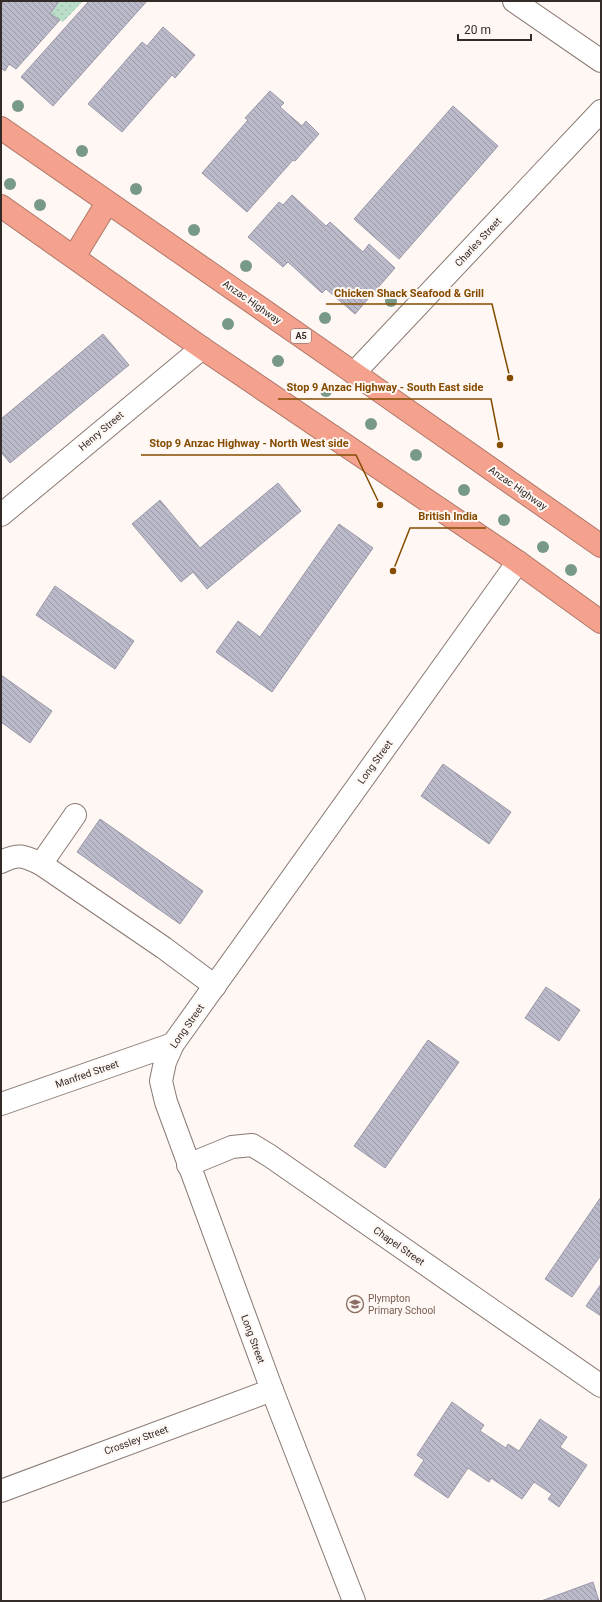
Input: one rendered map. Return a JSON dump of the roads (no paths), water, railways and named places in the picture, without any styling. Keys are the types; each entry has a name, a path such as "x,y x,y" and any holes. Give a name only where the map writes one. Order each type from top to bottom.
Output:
{"highway":[{"name":"Anzac Highway","path":"1,128 601,546"},
{"path":"74,257 107,203"},
{"path":"1,206 202,348 518,562 601,622"}],"street":[{"path":"514,1 601,61"},
{"name":"Charles Street","path":"354,373 601,111"},
{"name":"Henry Street","path":"1,515 202,348"},
{"name":"Long Street","path":"354,1601 272,1390 188,1165 166,1102 161,1081 164,1062 173,1044 518,562"},
{"path":"40,864 75,816"},
{"path":"1,862 8,858 24,856 40,864 164,948 215,986"},
{"name":"Manfred Street","path":"1,1104 173,1044"},
{"name":"Chapel Street","path":"188,1165 232,1147 252,1145 601,1386"},
{"name":"Crossley Street","path":"1,1491 272,1390"}],"place":[{"name":"Chicken Shack Seafood & Grill","path":"510,378"},
{"name":"Stop 9 Anzac Highway - South East side","path":"500,445"},
{"name":"Stop 9 Anzac Highway - North West side","path":"380,505"},
{"name":"British India","path":"393,571"},
{"name":"Plympton Primary School","path":"355,1304"}]}
